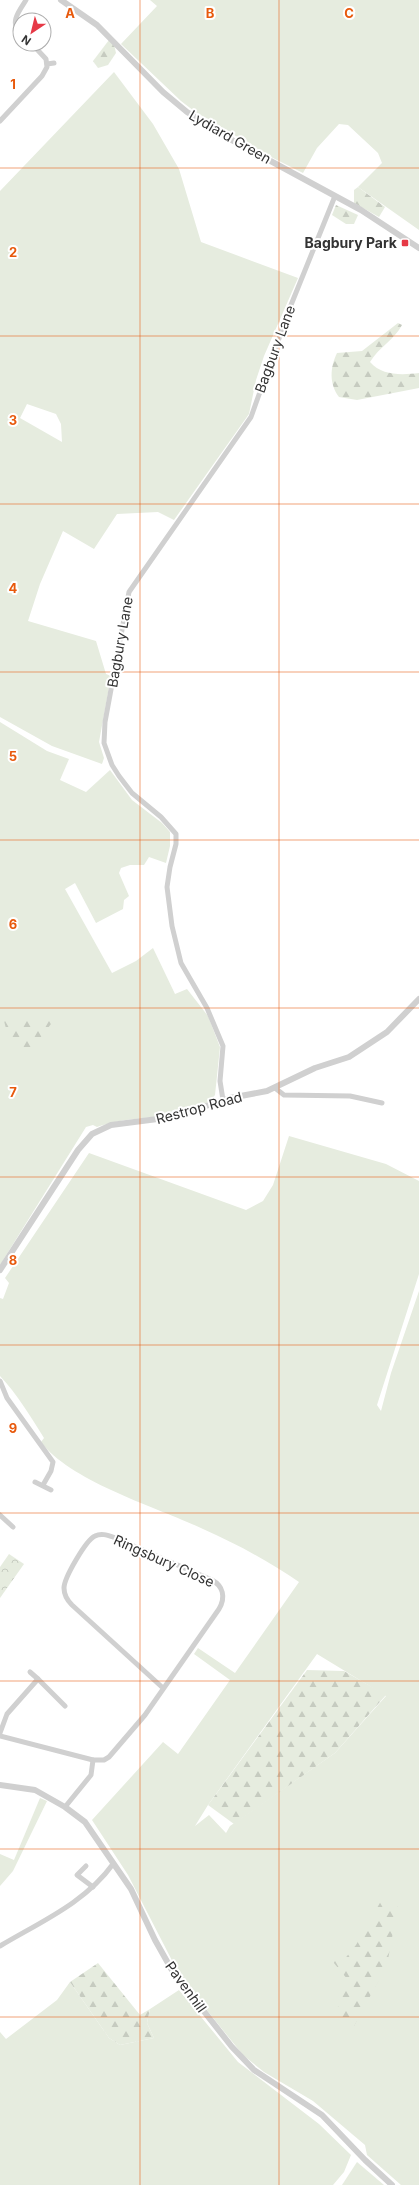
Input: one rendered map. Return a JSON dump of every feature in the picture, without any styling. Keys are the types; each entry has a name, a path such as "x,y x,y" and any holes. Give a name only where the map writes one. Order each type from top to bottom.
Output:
{"street":[{"path":"19,12 26,0"},
{"name":"Lydiard Green","path":"61,0 98,26 163,92 187,112 230,139 371,216 419,248"},
{"path":"0,121 42,76 47,64 40,52"},
{"path":"47,64 54,64"},
{"name":"Bagbury Lane","path":"223,1100 220,1081 223,1065 223,1046 207,1008 181,963 174,941 167,887 176,844 176,834 161,817 132,793 118,776 112,765 104,743 105,722 129,592 251,417 290,305 335,196"},
{"name":"Restrop Road","path":"0,1270 78,1150 92,1134 111,1125 173,1117 223,1100 275,1088 315,1068 360,1052 387,1032 419,999"},
{"path":"275,1088 284,1095 350,1096 382,1103"},
{"path":"0,1381 7,1398 53,1462 51,1471 43,1485"},
{"path":"35,1482 51,1490"},
{"path":"0,1515 10,1521 13,1527"},
{"name":"Ringsbury Close","path":"93,1760 104,1760 112,1755 136,1726 163,1688 221,1606 223,1597 221,1588 216,1582 206,1577 113,1537 102,1534 95,1536 87,1543 70,1573 64,1587 66,1596 77,1610 163,1688"},
{"path":"30,1672 66,1706"},
{"path":"38,1680 7,1714 0,1735 93,1760 91,1775 65,1807"},
{"name":"Pavenhill","path":"0,1784 35,1790 65,1807 91,1828 113,1864 131,1889 155,1940 173,1972 232,2047 254,2070 322,2114 365,2160 392,2185"},
{"path":"0,1946 71,1905 93,1887 113,1864"},
{"path":"86,1866 77,1875 93,1887"}],"green space":[{"path":"150,0 419,0 419,230 358,187 382,163 378,153 348,125 339,124 317,148 303,173 273,158 194,111 181,101 121,44 157,6"},
{"path":"109,40 114,44 116,53 108,65 98,68 93,61"},
{"path":"114,72 153,124 179,169 201,242 298,278 264,356 256,380 249,414 174,520 158,512 117,514 94,549 63,531 40,584 28,621 96,641 106,674 111,676 99,742 104,758 102,764 52,746 0,717 0,191","holes":["27,404 56,414 61,424 62,442 20,418"]},
{"path":"358,187 385,207 379,217 354,203 354,190"},
{"path":"336,205 358,215 354,224 346,224 332,215"},
{"path":"398,323 402,325 399,330 370,362 380,370 393,374 419,373 419,388 357,400 339,397 333,387 332,381 333,364 337,353 362,351"},
{"path":"0,722 47,751 69,759 60,780 86,792 110,770 132,800 162,823 170,832 170,846 166,863 149,857 144,865 130,865 121,868 119,873 129,896 124,900 123,909 96,923 75,883 65,889 112,973 136,961 153,948 175,994 187,989 208,1016 220,1047 215,1095 207,1103 197,1108 169,1115 126,1120 97,1127 93,1125 86,1127 0,1265"},
{"path":"54,1020 26,1057 10,1043 4,1021"},
{"path":"289,1136 386,1164 419,1181 419,1274 377,1405 381,1411 391,1373 419,1291 419,2185 401,2185 367,2155 365,2145 313,2101 264,2072 243,2055 181,1978 128,1875 92,1820 163,1742 178,1754 230,1680 194,1654 198,1648 235,1673 299,1582 252,1553 228,1541 116,1492 72,1469 55,1456 41,1442 44,1438 18,1398 0,1376 0,1298 3,1299 9,1283 5,1278 89,1153 246,1210 263,1201 273,1185","holes":["317,1654 386,1696 335,1753 230,1826 226,1833 209,1815 195,1826 208,1805"]},
{"path":"9,1554 24,1564 0,1598 0,1567"},
{"path":"307,1670 344,1671 386,1695 335,1753 234,1824 208,1805"},
{"path":"40,1798 47,1801 13,1871 0,1886 0,1854 14,1860"},
{"path":"381,1901 398,1905 387,1965 354,2026 334,2017 348,1980 329,1957 343,1961 356,1945"},
{"path":"98,1963 140,2015 150,2009 147,2023 154,2038 120,2045 109,2038 70,1982"},
{"path":"70,1982 109,2038 120,2045 154,2038 147,2023 150,2009 179,1990 238,2062 319,2124 351,2155 344,2172 333,2185 0,2185 0,2032 6,2039 57,2000"},
{"path":"357,2162 384,2185 342,2185"}],"place":[{"name":"Bagbury Park","path":"405,243"}]}
